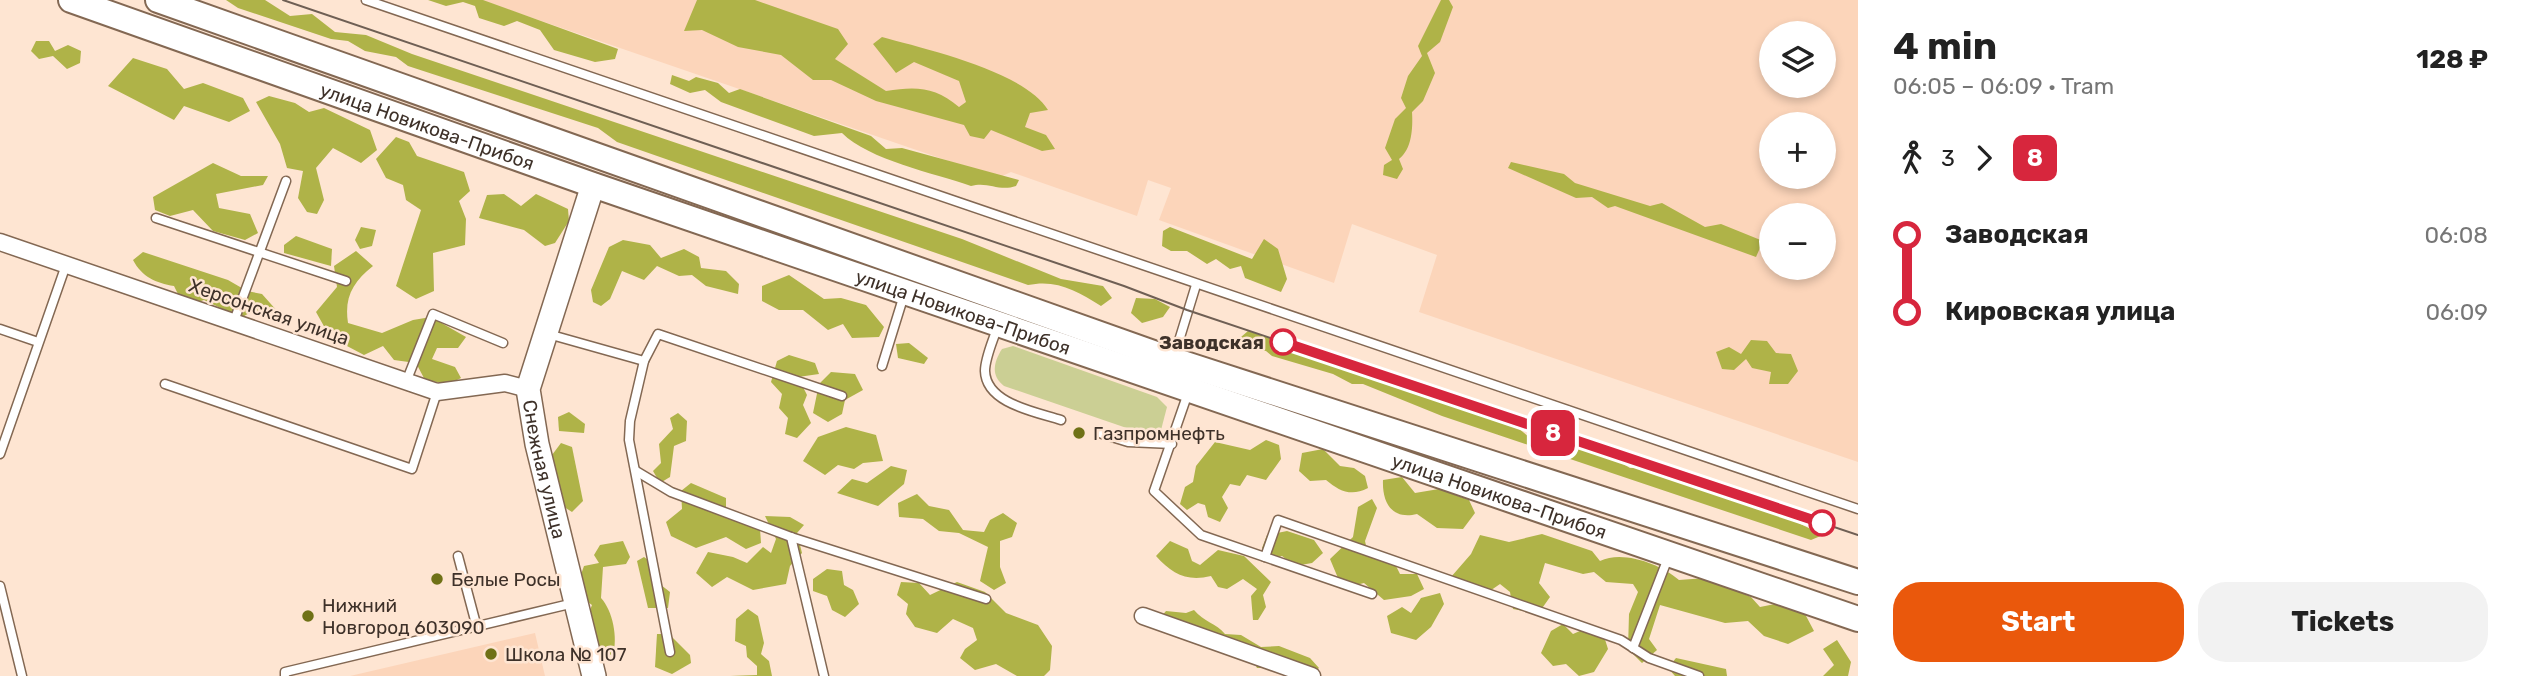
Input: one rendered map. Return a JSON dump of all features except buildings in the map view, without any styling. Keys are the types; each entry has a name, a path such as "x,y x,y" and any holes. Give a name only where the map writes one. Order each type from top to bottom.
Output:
{"main road":[{"name":"улица Новикова-Прибоя","path":"71,0 998,325 1193,379 1858,582"},
{"name":"улица Новикова-Прибоя","path":"158,0 1173,360 1193,379 1670,555 1858,620"}],"street":[{"name":"Снежная улица","path":"593,185 528,390 537,444 594,676"},
{"name":"Херсонская улица","path":"0,242 437,392 505,383 528,390"},
{"path":"1143,616 1265,668 1312,676"}],"lane":[{"path":"366,0 1858,509"},
{"path":"234,321 285,181"},
{"path":"156,218 346,281"},
{"path":"0,454 66,265"},
{"path":"1173,360 1196,285"},
{"path":"882,366 905,292"},
{"path":"406,382 433,314 503,343"},
{"path":"998,325 985,371 988,385 1003,400 1061,420"},
{"path":"0,329 38,342"},
{"path":"545,333 644,361"},
{"path":"670,652 629,440 630,421 644,361 658,334 842,396"},
{"path":"1193,379 1154,491 1201,535 1372,594"},
{"path":"165,384 412,469 437,392"},
{"path":"1102,434 1128,442 1172,444"},
{"path":"636,471 671,492 790,537 986,599"},
{"path":"1265,557 1278,520 1621,640 1650,658 1699,676"},
{"path":"790,537 824,676"},
{"path":"1633,648 1670,555"},
{"path":"458,556 475,624"},
{"path":"0,586 22,676"},
{"path":"285,676 285,672 475,624 576,603"}],"shaded area":[{"path":"226,0 265,0 290,16 312,14 335,32 366,35 412,54 962,239 1061,279 1103,286 1112,298 1101,306 1058,285 1028,285 617,142 598,128 408,66 396,57 365,51 348,41 331,39 238,8"},
{"path":"428,0 483,0 618,49 615,59 595,62 554,50 540,30 517,21 504,26 479,18 475,6 463,2 446,6"},
{"path":"480,0 1858,0 1858,462 1419,312 1437,255 1352,224 1334,283 1159,220 1171,188 1148,180 1137,216 1011,172 998,178"},
{"path":"697,0 755,0 838,29 848,44 835,59 886,91 925,90 942,95 959,107 966,102 959,81 914,62 896,73 873,44 882,37 972,63 1018,84 1036,96 1048,110 1030,113 1025,127 1046,135 1055,149 1042,151 991,130 984,139 970,136 964,125 876,101 831,80 813,80 781,55 738,47 702,30 684,31"},
{"path":"1441,0 1449,0 1453,7 1440,42 1427,53 1435,73 1423,101 1412,112 1409,144 1399,159 1403,169 1397,179 1383,175 1384,165 1392,160 1385,148 1395,119 1406,108 1401,98 1408,76 1422,56 1418,46"},
{"path":"36,41 49,41 55,51 68,45 81,51 80,63 67,69 53,56 39,59 31,51"},
{"path":"133,58 167,69 184,89 203,83 243,98 250,111 229,122 184,106 174,120 108,86"},
{"path":"672,75 689,81 696,77 718,83 729,93 740,89 871,136 886,149 902,148 1019,180 1016,186 1010,188 971,186 885,158 868,151 842,133 814,136 721,102 705,90 690,93 670,84"},
{"path":"269,96 295,103 309,112 324,108 370,130 377,150 361,163 333,148 316,168 324,200 317,214 307,212 298,198 303,171 287,168 280,144 256,102"},
{"path":"396,137 409,142 417,156 464,172 470,191 459,201 466,219 465,245 433,253 434,291 416,299 396,286 421,210 406,200 403,185 386,178 376,159"},
{"path":"1511,162 1564,174 1575,183 1650,206 1662,203 1705,227 1721,224 1759,239 1759,250 1756,257 1615,206 1608,208 1592,197 1576,198 1508,168"},
{"path":"213,163 241,176 268,176 263,185 216,194 219,208 250,214 258,233 245,240 213,231 193,210 170,216 155,210 153,197"},
{"path":"504,194 521,206 536,194 568,209 569,221 555,243 545,246 524,230 479,218 487,195"},
{"path":"361,227 376,230 372,246 360,249 355,240"},
{"path":"1170,227 1252,259 1264,239 1278,249 1287,279 1281,292 1245,278 1241,266 1230,269 1216,259 1207,264 1187,251 1171,251 1162,246 1163,231"},
{"path":"296,236 332,249 331,266 284,253 284,245"},
{"path":"623,240 650,245 661,258 684,249 699,257 701,268 726,271 739,284 738,294 706,286 692,275 679,276 657,266 644,280 622,271 610,299 601,306 593,302 591,290 609,247"},
{"path":"356,251 373,266 355,284 347,305 348,323 382,333 413,320 431,317 466,337 458,348 437,348 432,359 455,367 461,378 449,384 425,380 416,363 394,360 383,346 364,355 330,337 316,312 337,287 334,266"},
{"path":"143,252 228,280 247,291 262,294 278,312 267,319 254,310 241,318 204,300 192,304 181,300 174,286 150,278 137,266 133,260"},
{"path":"789,275 824,299 841,298 866,305 884,327 879,337 852,338 843,324 828,330 803,310 779,310 762,301 762,286"},
{"path":"1136,298 1155,299 1170,307 1163,317 1142,323 1131,313"},
{"path":"1248,331 1276,340 1282,349 1293,347 1321,356 1352,373 1393,383 1412,393 1518,428 1529,437 1549,437 1630,468 1644,468 1709,486 1727,498 1747,498 1823,535 1811,540 1442,416 1363,384 1352,384 1333,374 1272,356 1266,351 1248,348 1241,337"},
{"path":"1751,340 1767,341 1776,353 1791,354 1798,371 1788,384 1769,384 1771,372 1752,368 1746,359 1734,370 1722,369 1716,352 1729,347 1741,354"},
{"path":"909,343 928,358 924,364 898,358 896,344"},
{"path":"789,355 815,363 819,374 798,377 807,395 803,405 811,423 797,438 785,434 788,418 779,408 782,394 771,382 777,361"},
{"path":"831,372 855,374 863,390 845,400 842,414 828,422 813,413 819,384"},
{"path":"569,412 585,424 584,433 559,431 558,417"},
{"path":"678,413 687,421 686,441 674,446 670,477 660,483 653,471 661,463 659,444 673,429 670,418"},
{"path":"846,427 876,435 883,461 863,463 854,469 838,465 825,475 803,461 818,437"},
{"path":"1266,440 1279,445 1281,459 1266,480 1247,475 1240,486 1230,484 1222,497 1228,508 1220,522 1208,517 1205,505 1198,503 1187,510 1180,504 1185,487 1193,482 1196,466 1215,442 1250,450"},
{"path":"561,443 572,447 583,501 572,512 558,503 552,455"},
{"path":"1323,449 1340,466 1354,468 1365,476 1368,488 1351,492 1341,490 1326,480 1310,481 1299,471 1302,453"},
{"path":"891,466 907,470 904,484 878,506 837,493 852,479 867,483"},
{"path":"1402,477 1415,493 1439,489 1469,500 1475,513 1463,529 1437,528 1417,514 1395,512 1384,496 1383,480"},
{"path":"691,483 726,498 726,518 760,529 761,543 746,549 726,537 696,548 671,536 666,522 682,509 681,491"},
{"path":"917,494 929,506 949,510 963,530 984,532 990,520 1003,513 1017,523 1012,537 1000,541 1000,567 1006,583 994,590 980,581 988,547 959,533 939,531 923,519 899,517 898,503"},
{"path":"1372,499 1377,508 1365,541 1368,554 1391,556 1400,574 1417,574 1424,589 1411,596 1384,600 1364,583 1352,586 1338,578 1330,559 1353,537 1358,507"},
{"path":"765,516 790,517 804,525 797,533 802,553 790,566 786,584 753,590 727,577 712,587 696,573 708,552 747,563 763,547 771,553 776,539"},
{"path":"1287,531 1314,540 1323,553 1312,563 1295,566 1282,556 1276,558 1262,548 1267,535"},
{"path":"1542,534 1592,551 1600,561 1630,558 1652,564 1679,580 1706,578 1751,597 1760,607 1775,604 1805,614 1814,631 1788,644 1764,636 1748,621 1725,623 1660,605 1649,639 1657,650 1642,663 1628,649 1629,614 1638,592 1633,584 1606,582 1594,572 1583,574 1545,563 1539,583 1550,597 1538,614 1513,609 1510,592 1500,584 1484,595 1457,588 1451,577 1471,554 1480,535 1509,542"},
{"path":"623,541 630,557 626,564 603,567 601,598 609,610 613,625 613,655 594,652 588,615 592,605 581,592 582,572 584,566 599,563 594,555 600,545"},
{"path":"1170,541 1188,549 1192,561 1200,565 1218,550 1244,556 1271,582 1263,595 1266,607 1258,620 1253,620 1251,596 1257,589 1243,579 1227,589 1218,587 1211,576 1195,578 1174,572 1156,556"},
{"path":"644,557 659,568 661,585 670,592 668,608 648,608 637,561"},
{"path":"827,569 842,571 844,585 853,590 859,604 845,617 832,610 827,596 813,591 813,579"},
{"path":"901,582 919,583 930,595 957,582 985,592 1006,613 1038,625 1052,646 1050,670 1044,676 1017,676 996,664 975,670 960,658 965,649 977,640 973,628 953,619 937,633 915,627 906,614 908,604 897,595"},
{"path":"1440,593 1444,604 1431,627 1416,640 1391,633 1387,616 1402,607 1411,613 1421,598"},
{"path":"748,609 758,616 764,643 761,654 769,661 772,676 730,676 757,675 757,666 747,657 746,646 735,641 736,619"},
{"path":"1194,610 1225,634 1241,635 1261,647 1279,646 1310,658 1319,668 1311,674 1281,667 1257,668 1249,652 1161,617 1166,611 1186,613"},
{"path":"1563,624 1573,634 1589,627 1602,630 1608,649 1594,672 1579,676 1566,664 1553,666 1541,653 1551,631"},
{"name":"Школа № 107","path":"535,633 545,676 350,676"},
{"path":"657,634 669,634 690,655 691,663 672,674 655,667"},
{"path":"1837,640 1851,662 1848,676 1823,676 1834,665 1823,649"},
{"path":"1676,658 1726,669 1727,676 1675,676 1668,668"}],"green space":[{"path":"1013,346 1157,397 1167,407 1161,430 1147,435 1004,386 995,374 995,364 1002,349"}],"tram line":[{"path":"283,0 1124,286 1187,310 1858,535"},
{"name":"8","path":"1283,342 1822,523"}],"place":[{"name":"Заводская","path":"1283,342"},
{"name":"Газпромнефть","path":"1079,433"},
{"name":"Белые Росы","path":"437,579"},
{"name":"Нижний Новгород 603090","path":"308,616"},
{"name":"Школа № 107","path":"491,654"}]}
